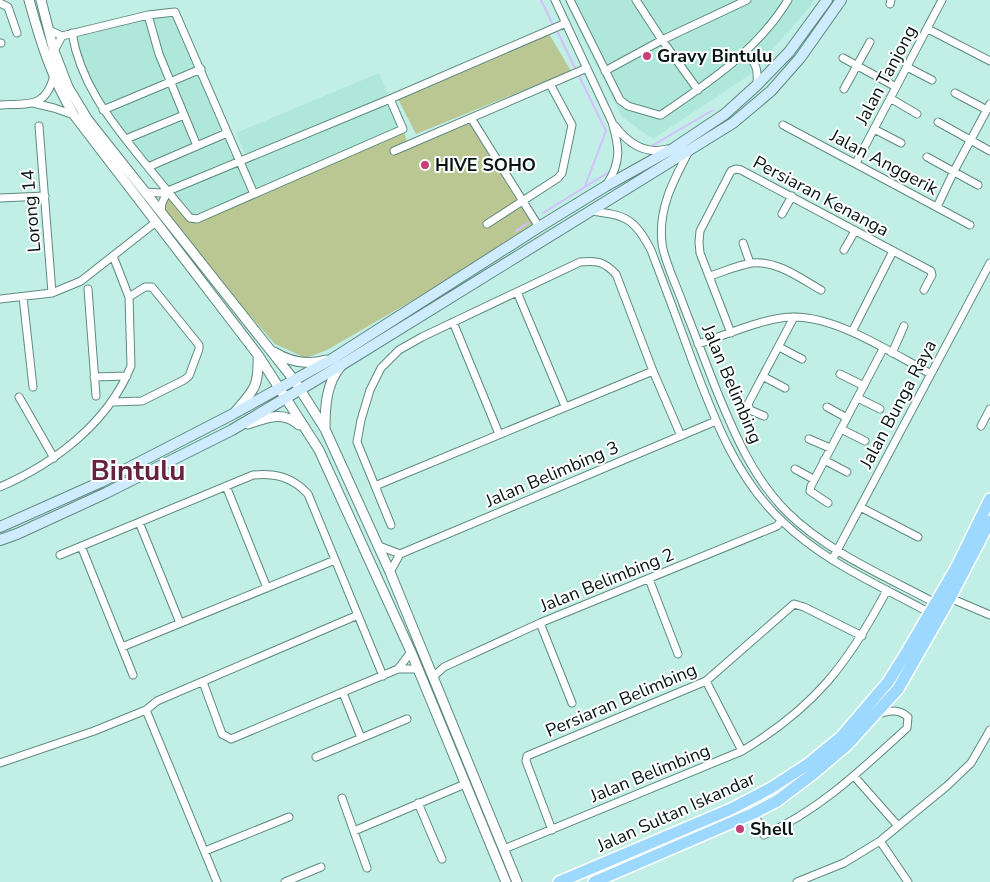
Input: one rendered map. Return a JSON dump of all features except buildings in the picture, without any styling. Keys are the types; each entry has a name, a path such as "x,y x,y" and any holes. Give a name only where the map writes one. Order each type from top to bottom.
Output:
{"main road":[{"path":"0,527 101,482 232,414 332,359 606,186 674,148 725,114 757,85 789,52 827,0"},
{"path":"0,540 106,494 232,430 343,364 733,123 770,91 800,58 841,0"},
{"name":"Jalan Sultan Iskandar","path":"559,882 731,809 770,788 808,764 841,737 888,682 956,568 990,499"},
{"name":"Jalan Sultan Iskandar","path":"594,882 613,878 754,813 776,801 814,773 846,745 875,716 898,689 950,598 990,521"}],"street":[{"path":"29,0 42,46 61,94 74,115 258,355 319,450 411,652 506,882"},
{"path":"41,0 54,51 68,87 88,120 301,389 325,429 379,546 517,882"},
{"path":"555,0 562,24 574,41 583,69 612,122 623,137 638,147 659,151 674,148"},
{"path":"570,0 605,71 624,104 658,115 662,115 698,90 745,53 788,0"},
{"path":"636,0 698,90"},
{"path":"605,71 662,40 747,0"},
{"name":"Jalan Tanjong","path":"856,163 942,0"},
{"path":"0,3 8,7 17,33"},
{"path":"49,30 62,36 148,15 173,11 176,13 254,194"},
{"path":"148,15 156,46 197,146"},
{"path":"146,192 160,193 168,191 390,99 562,24"},
{"path":"928,29 990,61"},
{"path":"72,33 79,63 89,86 103,110 190,218 193,219 197,219 403,129 390,99"},
{"path":"574,41 587,34"},
{"path":"54,51 62,36"},
{"path":"844,88 870,42"},
{"path":"745,53 754,61 758,71 757,85"},
{"path":"843,58 896,87"},
{"path":"907,67 932,80"},
{"path":"103,110 200,69"},
{"path":"394,152 583,69"},
{"path":"33,103 45,97 54,76"},
{"path":"487,224 558,178 562,173 572,125 550,84"},
{"path":"937,207 988,107 955,93"},
{"path":"890,98 917,114"},
{"path":"0,105 33,103 74,115"},
{"path":"126,139 184,115"},
{"path":"471,118 540,227"},
{"path":"606,186 613,175 619,149 612,122"},
{"path":"938,122 990,151"},
{"name":"Jalan Anggerik","path":"783,125 970,225"},
{"name":"Lorong 14","path":"39,126 52,293"},
{"path":"874,128 901,143"},
{"path":"148,166 227,133"},
{"name":"Jalan Belimbing","path":"689,150 664,203 661,221 662,245 698,344 736,439 755,471 786,512 838,551 933,608"},
{"path":"927,157 978,185"},
{"name":"Persiaran Kenanga","path":"731,333 700,252 698,242 700,231 731,171 736,169 792,196 931,271 932,275 924,290"},
{"path":"161,211 162,203 168,191"},
{"path":"0,198 45,196"},
{"path":"782,214 792,196"},
{"name":"Jalan Belimbing","path":"590,211 615,214 628,219 638,227 643,235 651,250 716,421 742,473 781,521 808,544 832,560 887,590 933,608"},
{"path":"0,299 52,293 80,280 156,222"},
{"path":"844,250 855,231"},
{"path":"743,243 750,263"},
{"name":"Persiaran Kenanga","path":"852,332 893,250"},
{"path":"0,488 54,458 75,442 113,402 127,376 131,366 129,297 113,256"},
{"path":"391,525 357,442 370,390 382,368 399,350 422,336 580,262 594,260 607,265 616,274 653,371 681,436"},
{"path":"710,276 750,263 766,263 776,266 820,290"},
{"name":"Jalan Bunga Raya","path":"832,560 990,264"},
{"path":"113,402 142,401 184,380 190,376 199,349 199,346 152,287 146,287 129,297"},
{"path":"88,289 96,396"},
{"path":"517,292 565,406"},
{"path":"23,297 33,387"},
{"path":"698,344 764,322 794,317 827,322 852,332 931,374"},
{"path":"764,416 750,410 748,404 764,377 794,317"},
{"path":"453,322 499,434"},
{"path":"892,353 904,326"},
{"path":"265,343 275,353 290,360 306,363 332,359"},
{"path":"779,347 802,359"},
{"path":"828,503 810,491 813,479 883,349"},
{"path":"232,414 254,388 259,375 258,355"},
{"path":"325,429 325,411 330,386 336,371 343,364"},
{"path":"374,486 653,371"},
{"path":"840,374 864,386"},
{"path":"94,377 127,376"},
{"path":"764,377 785,388"},
{"path":"19,397 54,458"},
{"path":"858,398 880,409"},
{"path":"828,407 847,418"},
{"path":"981,426 990,409"},
{"path":"232,430 267,417 278,416 293,419 308,434"},
{"name":"Jalan Belimbing 3","path":"400,554 716,421"},
{"path":"841,429 865,441"},
{"path":"809,438 830,448"},
{"path":"824,460 847,472"},
{"path":"795,469 813,479"},
{"path":"60,555 253,475 283,476 298,484 308,494 383,676"},
{"path":"226,486 267,588"},
{"path":"860,507 918,537"},
{"name":"Jalan Belimbing 2","path":"433,677 444,667 540,623 777,526 781,521"},
{"path":"139,522 180,623"},
{"path":"82,546 133,675"},
{"path":"379,546 400,554 390,572"},
{"path":"122,647 335,560"},
{"path":"648,579 678,654"},
{"name":"Jalan Belimbing","path":"504,849 742,751 770,735 820,692 842,665 862,636 887,590"},
{"path":"950,598 990,615"},
{"name":"Persiaran Belimbing","path":"552,830 526,761 527,756 706,681 794,604 804,607 862,636"},
{"path":"0,763 94,731 146,710 158,701 358,615"},
{"path":"540,623 572,703"},
{"path":"398,669 411,652"},
{"path":"428,664 444,667"},
{"path":"203,682 222,734 226,738 231,739 398,669 418,669"},
{"path":"706,681 742,751"},
{"path":"343,693 361,738"},
{"path":"146,710 218,882"},
{"path":"754,813 764,835 807,812 854,776 907,728 908,717 903,713 891,711 875,716"},
{"path":"316,757 407,719"},
{"path":"797,882 844,863 880,841 947,786 971,763 990,730"},
{"path":"854,776 898,826"},
{"path":"354,831 465,784"},
{"path":"342,798 367,868"},
{"path":"418,804 442,859"},
{"path":"205,851 289,817"},
{"path":"880,841 908,882"},
{"path":"285,882 321,868"}],"shaded area":[{"path":"564,0 814,0 751,74 653,139 622,117"},
{"path":"176,13 239,161 247,158 236,133 379,73 403,129 193,219 105,112 79,63 72,28"},
{"path":"549,34 571,71 416,134 398,99"},
{"path":"471,118 539,227 327,350 306,358 275,344 184,241 161,211 168,191 193,219 403,129 408,145"}],"waterway":[{"path":"541,0 553,25"},
{"path":"556,29 576,70"},
{"path":"578,74 606,131 585,186"},
{"path":"650,147 713,110"},
{"path":"543,213 609,172"},
{"path":"516,231 528,223"}],"place":[{"name":"Gravy Bintulu","path":"647,56"},
{"name":"HIVE SOHO","path":"425,165"},
{"name":"Shell","path":"740,829"}],"district":[{"name":"Bintulu","path":"138,471"}]}
